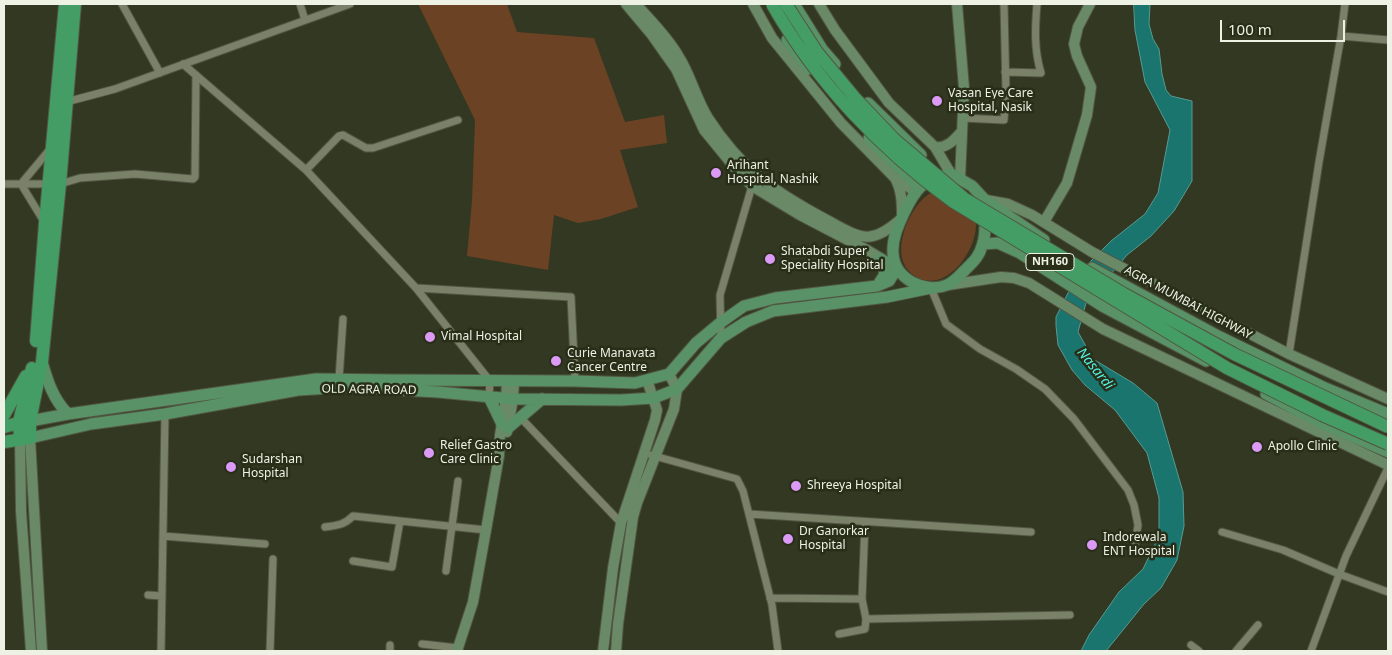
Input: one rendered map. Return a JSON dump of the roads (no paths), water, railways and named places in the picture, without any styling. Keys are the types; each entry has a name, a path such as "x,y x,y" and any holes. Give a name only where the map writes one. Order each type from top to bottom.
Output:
{"highway":[{"path":"25,438 24,421 38,362 61,103 65,4"},
{"path":"4,415 38,362 45,223 54,184 52,146 61,103 75,4"},
{"name":"NH160","path":"772,4 806,57 844,104 918,176 952,201 1227,368 1322,416 1388,444"},
{"name":"NH160","path":"786,4 817,52 855,98 894,139 965,200 1124,294 1234,354 1388,427"},
{"name":"OLD AGRA ROAD","path":"4,427 24,421"},
{"name":"OLD AGRA ROAD","path":"4,442 25,438"}],"main road":[{"path":"765,4 798,56 837,105 917,190"},
{"path":"677,389 722,338 746,322 773,311 868,300 948,285 977,259 983,244 985,200 972,186 951,177 860,96 822,49 794,4"},
{"path":"930,288 910,282 897,268 893,256 894,239 902,218 917,190 930,180 951,177"},
{"name":"AGRA MUMBAI HIGHWAY","path":"985,200 1071,257 1218,336 1323,387 1388,414"},
{"path":"983,244 998,243 1020,252 1104,307 1322,423 1388,452"},
{"path":"877,286 885,274 882,258"},
{"path":"669,374 696,343 744,306 775,298 877,286 889,281 897,268"},
{"path":"38,362 49,388 59,405 68,414"},
{"name":"OLD AGRA ROAD","path":"24,421 316,378 635,383 669,374"},
{"name":"OLD AGRA ROAD","path":"25,438 91,424 165,414 298,390 347,387 438,392 510,399 620,400 654,398 677,389"},
{"path":"489,397 505,426 520,417 542,399"}],"street":[{"path":"124,4 160,73"},
{"path":"300,4 305,20"},
{"path":"61,103 115,89 350,4"},
{"path":"626,4 679,57 708,118 756,182 805,208 857,240 897,268"},
{"path":"636,4 655,33"},
{"path":"753,4 772,38 840,124 895,178 917,190"},
{"path":"819,4 835,30 889,104 935,147 951,177"},
{"path":"951,177 962,131 963,118 964,88 957,4"},
{"path":"963,118 1004,120 1006,93 1004,4"},
{"path":"1005,72 1042,73 1037,59 1035,33 1037,4"},
{"path":"1044,222 1067,183 1087,116 1091,88 1077,56 1074,44 1078,27 1090,4"},
{"path":"1289,354 1345,4"},
{"path":"1341,36 1388,40"},
{"path":"183,64 306,170 416,288 490,381 489,397"},
{"path":"4,184 54,184 80,178 135,174 194,178 196,75"},
{"path":"306,170 339,136 343,135 366,148 373,148 458,120"},
{"path":"935,147 941,148 949,144 962,131"},
{"path":"21,184 52,146"},
{"path":"857,240 878,235 891,228 902,218 900,187 895,178"},
{"path":"722,338 720,294 756,182"},
{"path":"21,184 45,223"},
{"path":"985,200 1008,204 1044,222 1092,252 1289,354 1388,399"},
{"path":"948,285 1001,277 1014,278 1029,283 1103,329 1388,466 1346,556 1311,651"},
{"path":"416,288 571,297 575,381"},
{"path":"930,288 946,324 980,349 1016,369 1045,389 1074,419 1128,490 1134,505 1138,525 1135,544"},
{"path":"339,379 343,319"},
{"path":"616,651 633,517 637,502 674,409 677,389 669,374"},
{"path":"604,651 612,568 621,523 657,410 647,380"},
{"path":"422,644 458,650 473,602 510,399 510,381"},
{"path":"161,651 165,414"},
{"path":"520,417 621,523"},
{"path":"25,438 21,511 30,651"},
{"path":"25,438 42,651"},
{"path":"644,454 737,479 743,491 770,598 778,651"},
{"path":"446,571 458,481"},
{"path":"749,514 1031,532"},
{"path":"326,527 341,526 353,516 486,530"},
{"path":"353,561 392,567 400,521"},
{"path":"839,634 866,629 862,599 865,522"},
{"path":"1222,532 1283,550 1388,592"},
{"path":"163,536 265,544"},
{"path":"270,651 273,559"},
{"path":"156,574 162,583"},
{"path":"148,594 162,596"},
{"path":"770,598 862,599"},
{"path":"866,619 1070,615"},
{"path":"1236,651 1258,625"},
{"path":"1191,645 1199,651"}],"water":[{"name":"Nasardi","path":"1134,4 1150,4 1149,24 1153,39 1159,49 1166,90 1171,96 1192,101 1192,181 1174,211 1151,236 1127,255 1086,303 1078,332 1093,359 1133,383 1157,403 1183,492 1184,526 1177,560 1161,588 1144,604 1106,651 1081,651 1089,635 1119,592 1143,569 1159,536 1159,498 1147,453 1115,410 1085,385 1072,370 1058,345 1056,326 1056,317 1068,293 1085,267 1111,241 1145,214 1158,193 1170,130 1145,82 1135,30"}],"place":[{"name":"Vasan Eye Care Hospital, Nasik","path":"937,101"},
{"name":"Arihant Hospital, Nashik","path":"716,173"},
{"name":"Shatabdi Super Speciality Hospital","path":"770,259"},
{"name":"Vimal Hospital","path":"430,337"},
{"name":"Curie Manavata Cancer Centre","path":"556,361"},
{"name":"Apollo Clinic","path":"1257,447"},
{"name":"Relief Gastro Care Clinic","path":"429,453"},
{"name":"Sudarshan Hospital","path":"231,467"},
{"name":"Shreeya Hospital","path":"796,486"},
{"name":"Dr Ganorkar Hospital","path":"788,539"},
{"name":"Indorewala ENT Hospital","path":"1092,545"}]}
